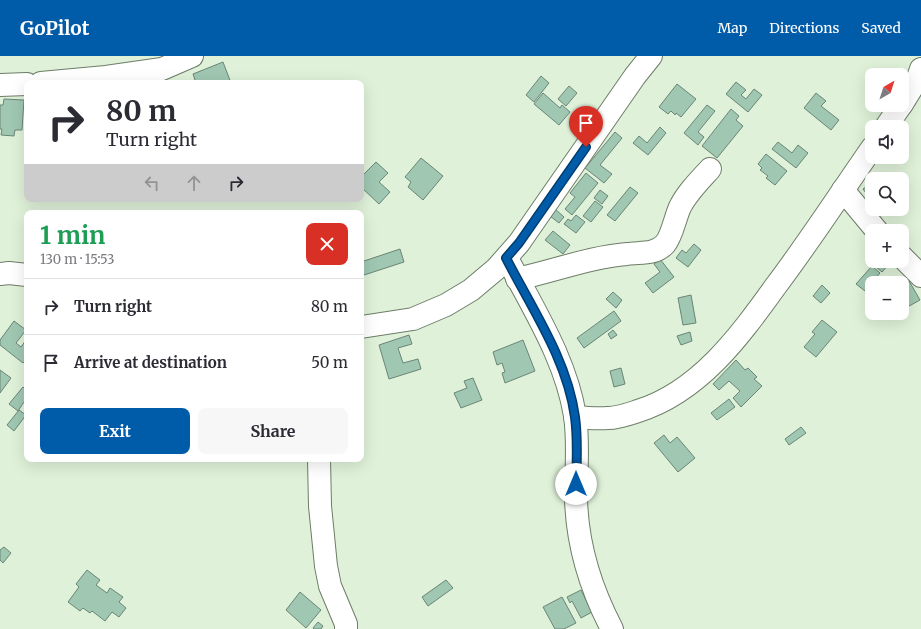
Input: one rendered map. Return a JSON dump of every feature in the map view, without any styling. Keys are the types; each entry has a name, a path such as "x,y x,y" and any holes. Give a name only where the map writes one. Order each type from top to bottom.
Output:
{"street":[{"path":"69,80 162,69 192,56"},
{"path":"364,327 413,319 446,305 471,290 496,270 519,243 651,56"},
{"path":"909,99 921,69"},
{"path":"0,85 24,84"},
{"path":"893,120 900,112"},
{"path":"575,417 610,418 638,411 661,402 685,388 710,367 736,339 763,304 804,248 865,158"},
{"path":"517,279 599,258 616,255 650,253 658,250 669,237 675,217 687,196 710,169"},
{"path":"843,190 871,224"},
{"path":"506,258 549,337 561,365 568,388 575,417 577,454 576,499 583,554 592,583 612,629"},
{"path":"909,265 921,276"},
{"path":"0,274 9,273 24,275"},
{"path":"318,462 320,506 326,566 330,586 346,624 346,629"}],"building":[{"path":"223,62 230,80 195,80 193,74"},
{"path":"541,76 549,83 534,102 526,95"},
{"path":"736,82 746,90 741,95 746,99 754,89 762,95 748,112 726,94"},
{"path":"677,84 696,99 681,117 676,113 675,115 671,111 668,114 659,107"},
{"path":"569,86 577,93 566,106 558,99"},
{"path":"543,93 560,108 562,105 570,112 559,125 534,104"},
{"path":"816,93 826,101 821,106 839,120 831,130 804,108"},
{"path":"4,99 24,100 22,130 15,130 14,136 1,135 0,105 3,105"},
{"path":"707,105 715,111 698,132 704,137 698,145 684,133"},
{"path":"731,109 739,116 736,120 743,126 717,158 702,146"},
{"path":"660,127 666,133 648,155 633,143 639,136 647,143"},
{"path":"615,132 622,138 600,165 612,174 604,183 585,168"},
{"path":"778,142 792,153 798,145 808,153 796,168 772,149"},
{"path":"766,154 787,171 775,185 766,178 768,176 760,170 762,168 758,164"},
{"path":"421,158 443,176 423,200 408,187 411,182 405,177"},
{"path":"376,162 388,173 379,182 390,192 379,204 364,190 364,174"},
{"path":"586,173 598,183 572,215 565,209 575,197 570,193"},
{"path":"630,187 638,193 615,221 607,215"},
{"path":"600,190 608,196 602,204 594,198"},
{"path":"595,201 603,207 591,222 583,216"},
{"path":"555,209 564,217 559,223 550,216"},
{"path":"576,215 585,222 576,233 564,224 568,219 571,221"},
{"path":"553,231 570,245 563,254 545,240"},
{"path":"694,244 701,250 688,267 676,258 682,250 686,253"},
{"path":"400,249 404,262 364,275 364,261"},
{"path":"660,259 674,277 653,293 645,283 660,272 654,264"},
{"path":"870,268 874,268 880,273 878,276 865,276 865,291 856,284"},
{"path":"877,268 886,268 882,272"},
{"path":"909,281 920,300 909,306"},
{"path":"822,285 830,293 821,303 813,296"},
{"path":"613,292 622,300 616,308 606,299"},
{"path":"691,295 696,323 683,325 678,298"},
{"path":"614,311 621,321 584,348 577,338"},
{"path":"822,320 837,332 816,357 804,347 815,334 812,332"},
{"path":"14,321 24,328 24,333 16,343 21,347 24,343 24,362 23,363 0,345 0,340"},
{"path":"613,330 617,335 611,339 608,334"},
{"path":"690,332 692,341 681,345 677,336"},
{"path":"409,335 412,344 398,348 403,363 418,359 421,369 389,379 379,345"},
{"path":"523,340 535,371 505,383 502,373 505,372 502,363 497,365 493,352"},
{"path":"736,360 745,370 748,368 757,377 754,379 762,386 741,407 733,398 740,391 729,381 719,390 713,384"},
{"path":"621,368 625,384 614,387 610,371"},
{"path":"0,370 11,378 0,393"},
{"path":"473,378 482,400 461,408 454,393 467,388 464,381"},
{"path":"23,387 24,388 24,402 18,411 9,404"},
{"path":"729,399 735,407 717,420 711,413"},
{"path":"19,410 24,414 24,418 14,431 7,425"},
{"path":"801,427 806,433 789,445 785,439"},
{"path":"664,435 670,443 677,437 695,458 678,472 654,443"},
{"path":"4,547 11,553 3,563 0,560 0,550"},
{"path":"87,570 100,580 96,585 107,593 110,588 123,597 119,602 126,608 119,617 112,612 105,621 92,611 90,613 83,608 80,611 68,602 79,587 76,584"},
{"path":"446,580 453,588 428,606 422,597"},
{"path":"581,590 592,612 581,618 572,601 570,603 567,597"},
{"path":"300,592 321,610 306,628 286,610"},
{"path":"562,597 576,623 564,629 555,629 543,607"},
{"path":"318,622 323,626 321,629 314,629 313,628"}],"route":[{"path":"576,484 577,454 575,417 561,365 549,337 506,258 519,243 586,147"}]}
